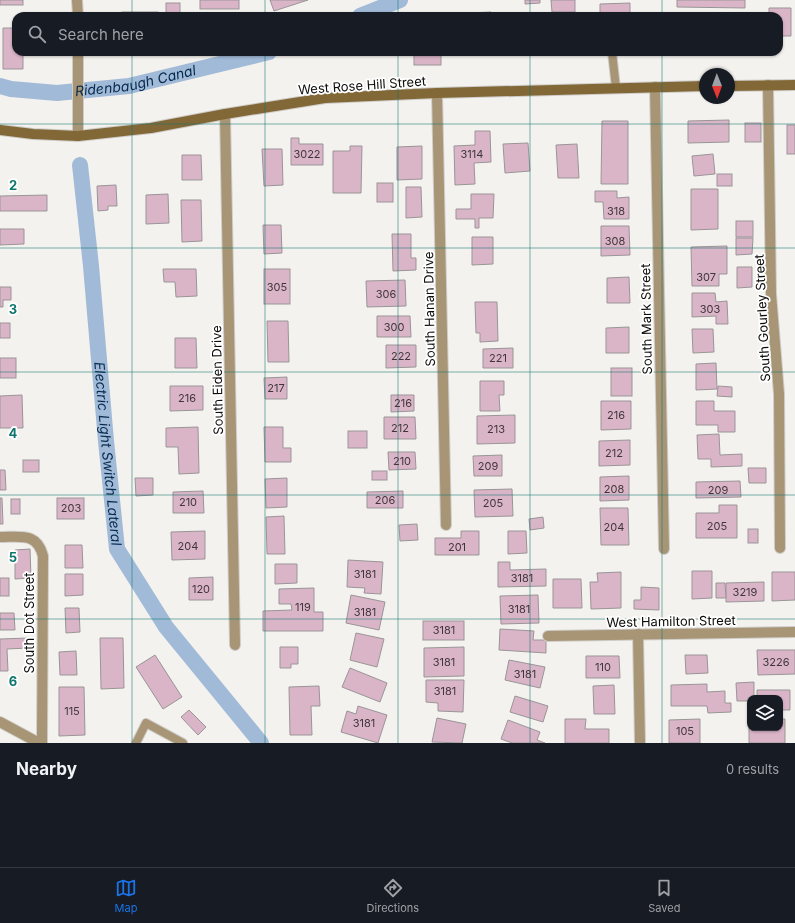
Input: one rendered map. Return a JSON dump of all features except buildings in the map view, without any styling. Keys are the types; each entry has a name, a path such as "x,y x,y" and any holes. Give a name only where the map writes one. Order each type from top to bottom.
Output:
{"street":[{"path":"77,0 78,12"},
{"path":"78,56 78,136"},
{"path":"735,86 795,84"},
{"name":"South Gourley Street","path":"768,85 771,294 780,394 780,548"},
{"name":"West Rose Hill Street","path":"0,130 33,134 78,136 151,128 324,98 437,92 699,86"},
{"name":"South Mark Street","path":"655,88 664,549"},
{"name":"South Hanan Drive","path":"437,92 446,525"},
{"name":"South Eiden Drive","path":"225,114 235,645"},
{"name":"South Dot Street","path":"0,537 28,537 35,541 41,548 43,556 42,743"},
{"name":"West Hamilton Street","path":"548,636 795,632"},
{"path":"638,634 640,743"},
{"path":"0,722 39,743"}],"lane":[{"path":"612,56 616,88"},
{"path":"136,743 146,722 183,743"}],"waterway":[{"name":"Ridenbaugh Canal","path":"370,12 400,0"},
{"name":"Ridenbaugh Canal","path":"0,86 11,89 57,93 129,86 253,56"},
{"name":"Electric Light Switch Lateral","path":"80,165 91,266 117,549 166,627 261,743"}]}
